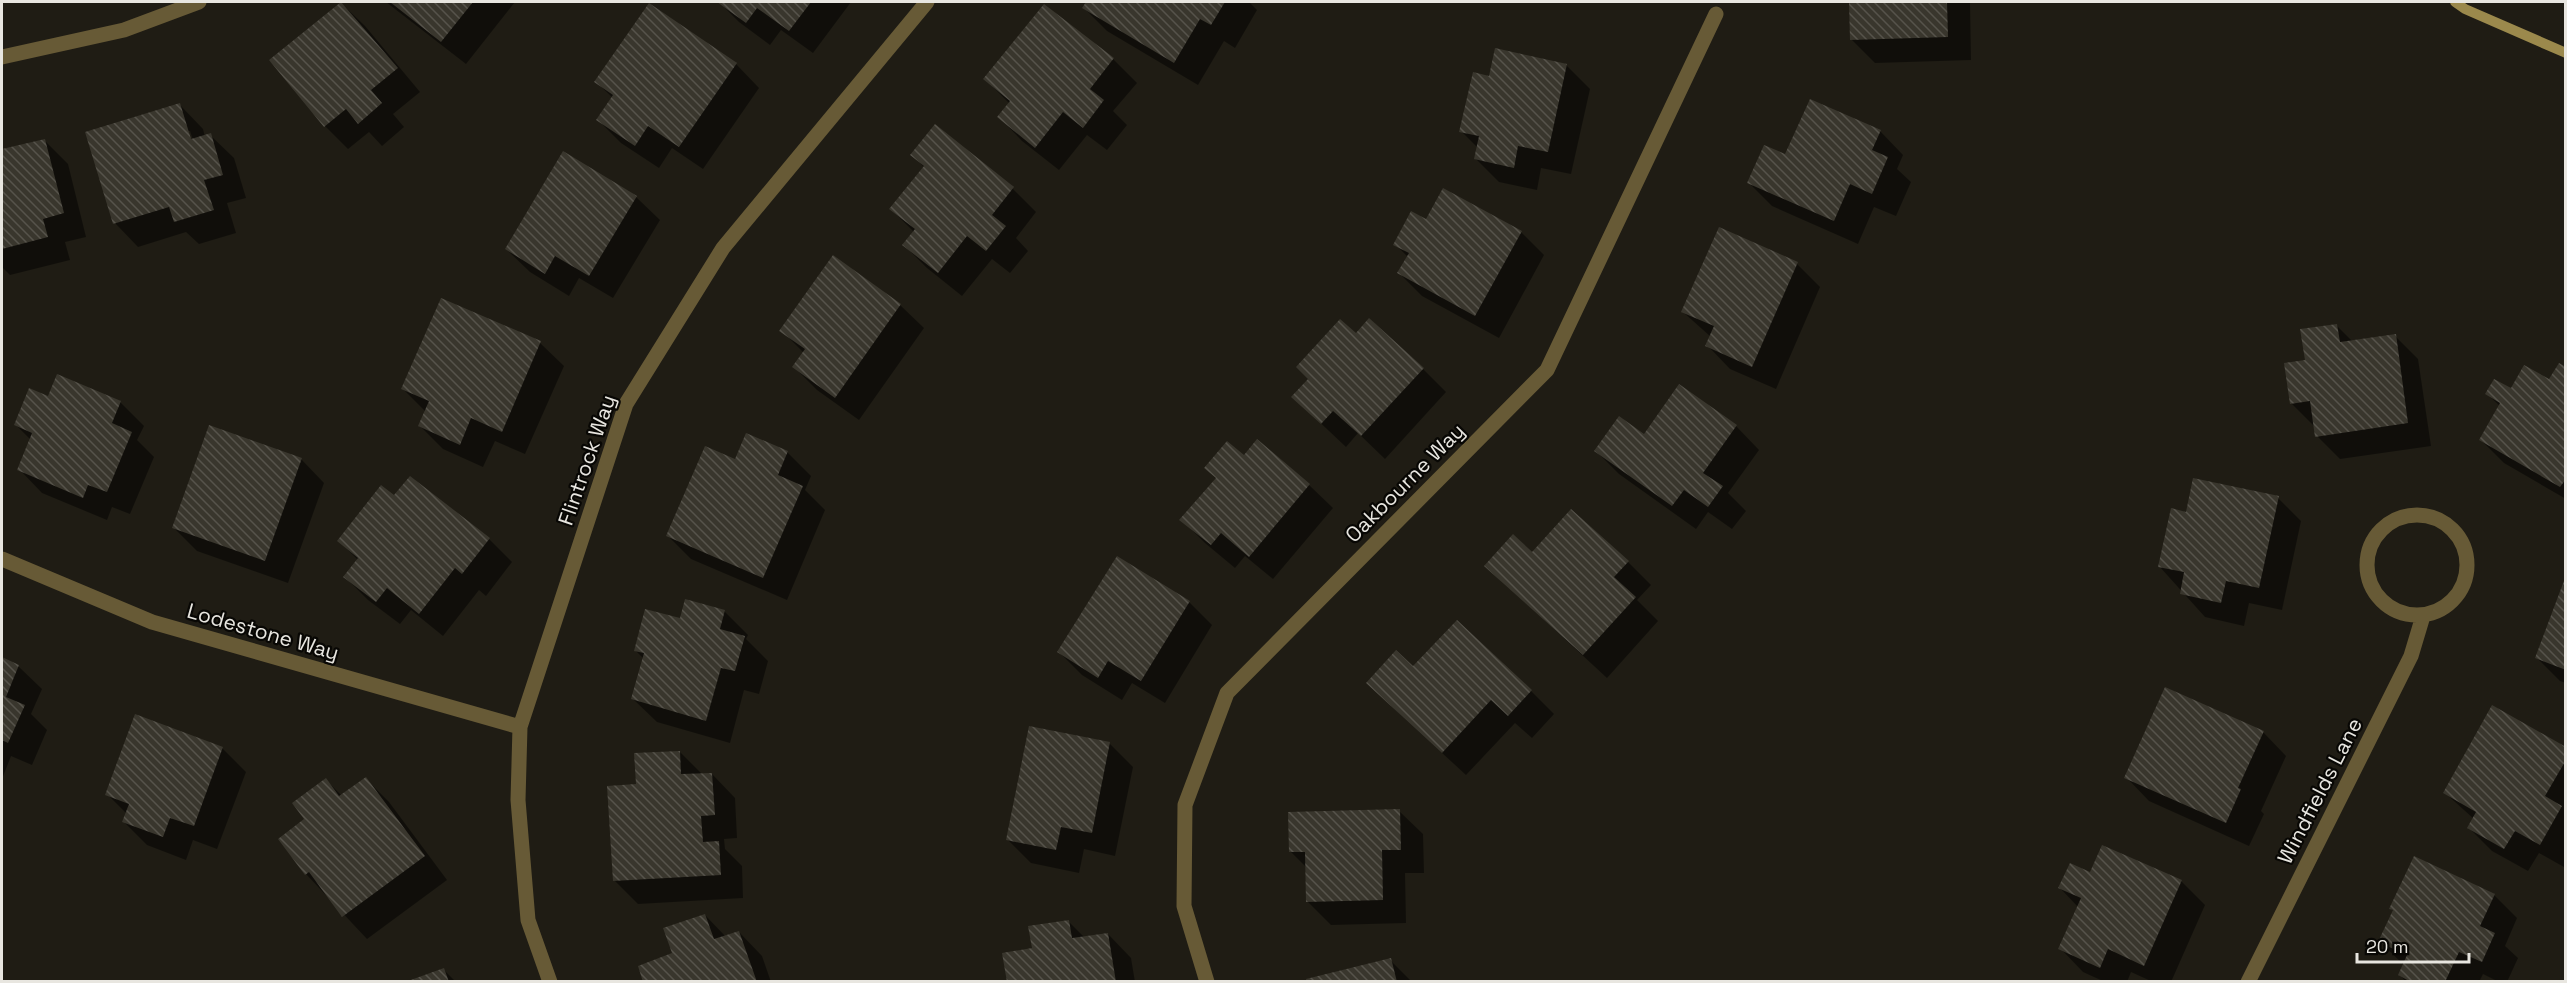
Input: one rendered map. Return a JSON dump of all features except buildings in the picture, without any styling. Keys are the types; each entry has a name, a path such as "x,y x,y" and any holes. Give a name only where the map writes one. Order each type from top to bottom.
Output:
{"street":[{"path":"2,57 124,30 200,2"},
{"name":"Flintrock Way","path":"550,981 528,920 518,800 520,727 626,404 723,248 927,2"},
{"name":"Oakbourne Way","path":"1207,981 1184,906 1185,805 1227,693 1547,370 1716,14"},
{"path":"2410,515 2430,517 2448,526 2461,540 2467,560 2466,579 2457,596 2442,610 2423,616 2403,614 2385,605 2373,590 2366,571 2367,552 2377,534 2391,521 2410,515"},
{"name":"Lodestone Way","path":"2,559 152,622 520,727"},
{"name":"Windfields Lane","path":"2248,981 2410,656 2423,616"}],"waterway":[{"path":"2455,2 2465,9 2566,53"}]}
